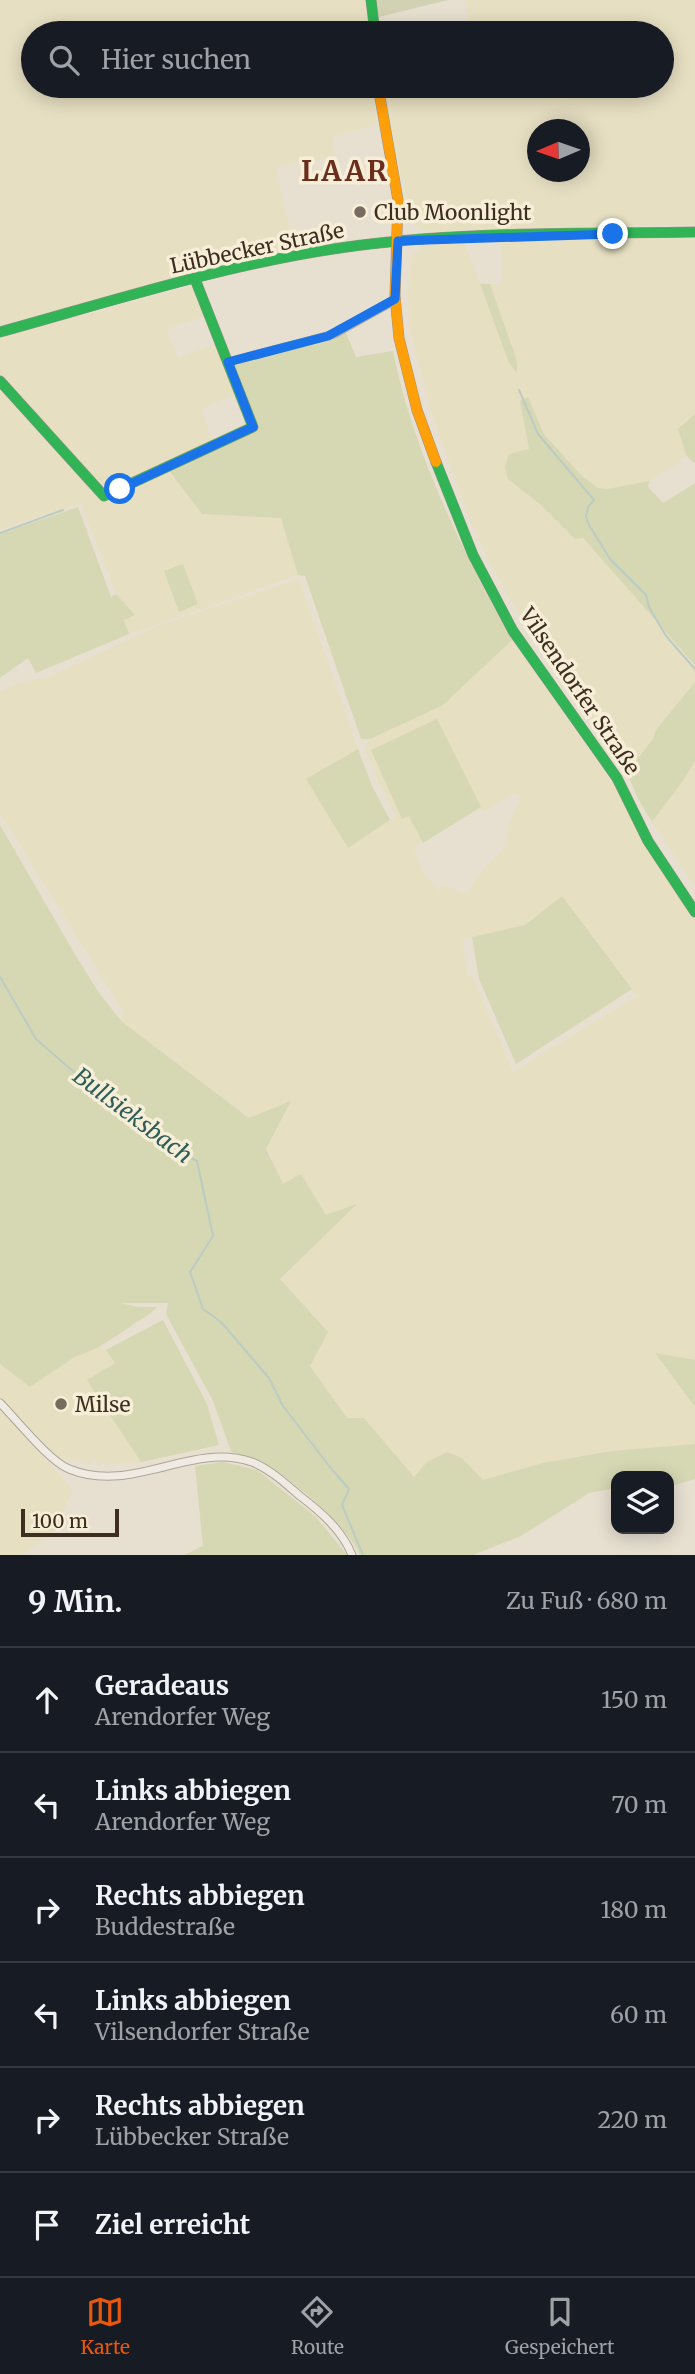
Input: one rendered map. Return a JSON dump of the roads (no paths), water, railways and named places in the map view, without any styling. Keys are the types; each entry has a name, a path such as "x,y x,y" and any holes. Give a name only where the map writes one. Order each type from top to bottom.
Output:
{"street":[{"path":"371,0 374,21"},
{"name":"Vilsendorfer Straße","path":"380,98 398,200 395,299 399,338 417,410 473,555 513,631 617,778 648,841 695,912"},
{"name":"Lübbecker Straße","path":"0,332 195,279 301,254 398,241 695,232"},
{"path":"0,381 104,496 253,427 195,279"},
{"path":"228,362 328,336 395,299"},
{"path":"0,1403 51,1456 67,1468 89,1474 115,1477 183,1462 217,1458 235,1458 254,1463 269,1471 335,1525 352,1555"}],"waterway":[{"path":"519,390 538,434 594,500 588,507 586,517 610,559 646,595 649,607 666,636 695,669"},
{"name":"Bullsieksbach","path":"0,533 63,510"},
{"name":"Bullsieksbach","path":"0,977 36,1039 113,1106 172,1148 197,1161 213,1236 190,1272 203,1309 221,1322 269,1378 283,1406 333,1471"},
{"name":"Bullsieksbach","path":"334,1472 349,1489 342,1505 363,1555"}],"place":[{"name":"Club Moonlight","path":"360,212"},
{"name":"Milse","path":"61,1404"}],"district":[{"name":"LAAR","path":"345,171"}]}
